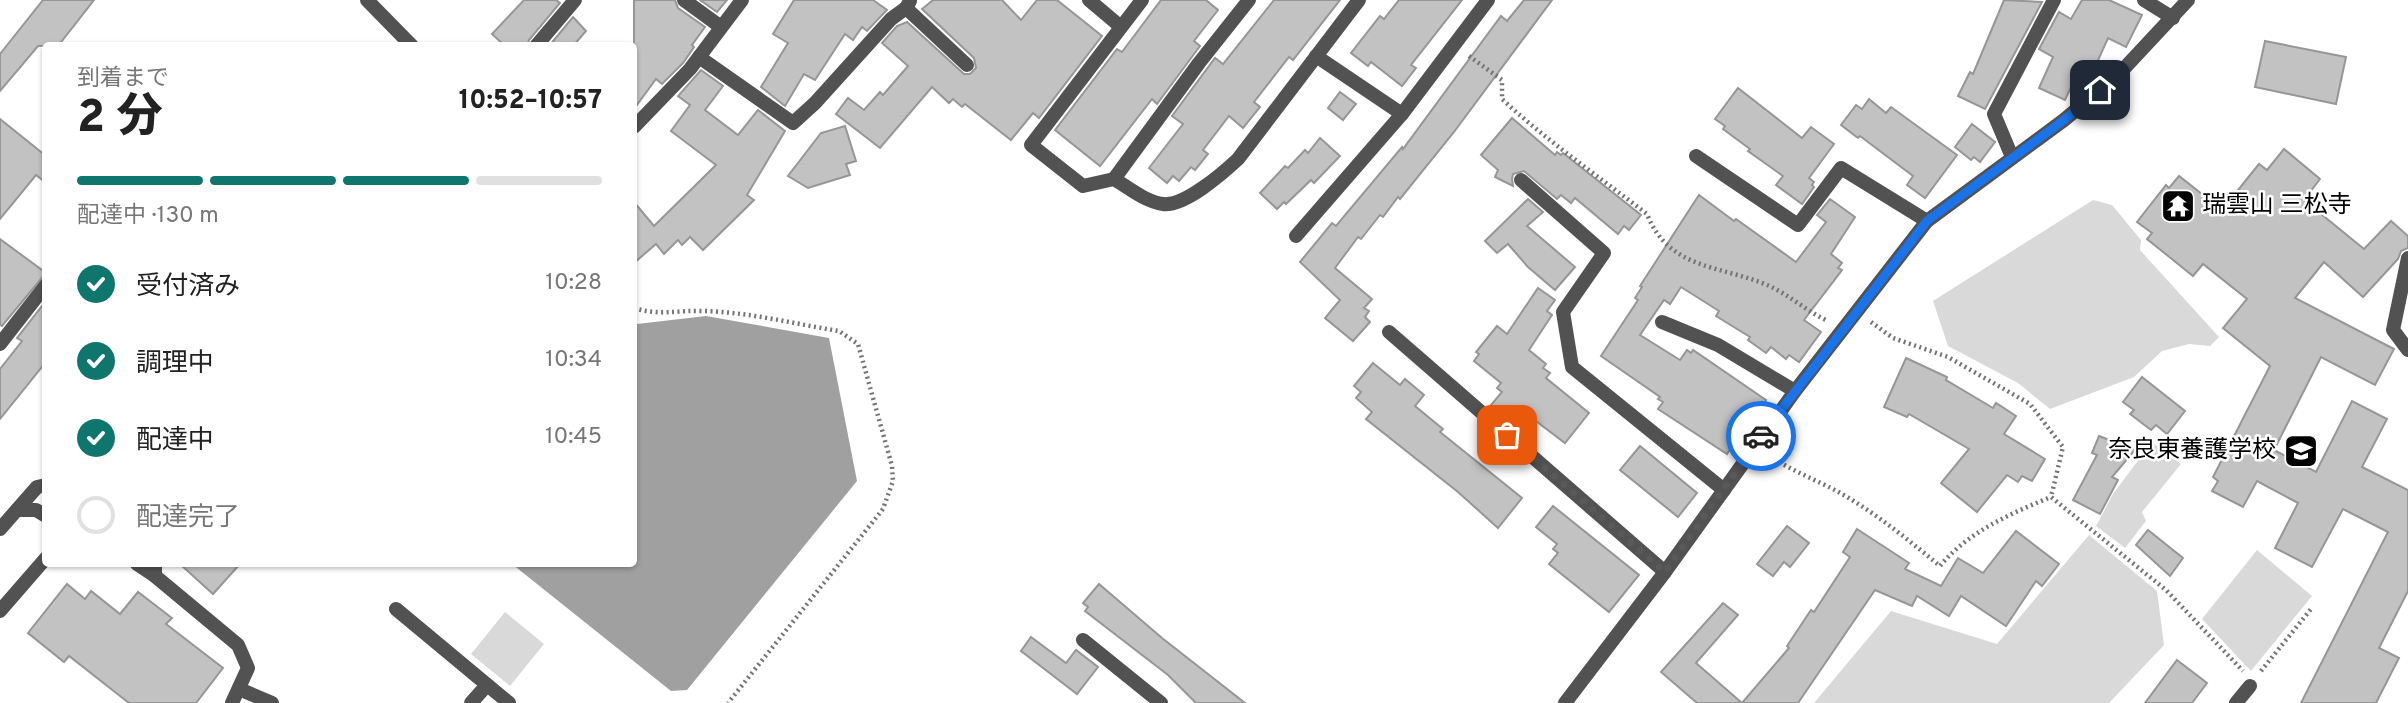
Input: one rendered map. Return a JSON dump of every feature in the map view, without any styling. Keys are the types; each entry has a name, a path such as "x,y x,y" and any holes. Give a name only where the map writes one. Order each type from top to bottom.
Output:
{"street":[{"path":"367,0 408,42"},
{"path":"539,42 575,0"},
{"path":"684,0 721,27"},
{"path":"637,124 699,57 742,0"},
{"path":"1089,0 1121,27"},
{"path":"1142,0 1031,145 1083,186 1114,179 1249,0"},
{"path":"1114,179 1165,205 1176,203 1221,175 1238,159 1359,0"},
{"path":"1296,236 1402,114 1488,0"},
{"path":"2012,157 1993,114 2054,0"},
{"path":"2144,0 2173,18"},
{"path":"1565,703 1665,572 1794,391 1927,221 2064,120 2118,75 2188,0"},
{"path":"699,57 793,122 815,103 891,19 908,4 967,65"},
{"path":"1316,56 1402,114"},
{"path":"1696,156 1798,225 1841,168 1927,221"},
{"path":"1521,180 1604,253 1563,312 1572,368 1724,490"},
{"path":"2408,258 2393,330 2408,350"},
{"path":"0,344 42,290"},
{"path":"1662,322 1718,345 1794,391"},
{"path":"1389,331 1665,572"},
{"path":"0,529 37,487 42,486"},
{"path":"17,510 36,510 42,514"},
{"path":"0,611 42,563"},
{"path":"155,570 238,645 248,668 232,703"},
{"path":"396,610 509,703"},
{"path":"1083,640 1161,703"},
{"path":"471,703 486,685"},
{"path":"2236,703 2250,686"},
{"path":"239,689 272,703"}],"path":[{"path":"1454,45 1502,80 1502,99 1542,136 1564,149 1647,214 1660,238 1681,257 1769,286 1808,312 1843,328"},
{"path":"637,309 665,314 703,311 731,314 839,331 848,335 858,344 892,466 893,481 883,509 728,703"},
{"path":"1856,312 1893,338 1948,358 2029,404 2063,447 2051,497"},
{"path":"1754,445 1789,468 1850,498 1896,530 1940,566 1953,550 1997,519 2051,497"},
{"path":"2051,497 2166,590 2246,674 2250,686"},
{"path":"2250,686 2311,609"}],"shaded area":[{"path":"2093,200 2112,205 2141,240 2140,250 2219,337 2210,346 2189,344 2162,351 2134,377 2050,409 2018,383 1948,346 1933,301"},
{"path":"706,316 829,338 857,481 687,690 671,691 516,567 637,567 637,324"},
{"path":"2152,442 2181,464 2142,512 2146,521 2125,548 2096,526 2113,494"},
{"path":"2089,535 2157,591 2164,645 2109,703 1814,703 1891,611 1997,644"},
{"path":"2257,550 2312,596 2251,671 2202,619"},
{"path":"505,612 544,644 510,686 471,654"}],"building":[{"path":"43,0 94,0 61,42 42,42 42,46 38,46 0,91 0,54"},
{"path":"524,0 556,0 560,3 528,42 501,42 492,34"},
{"path":"634,0 675,0 678,8 705,27 683,63 662,84 656,79 637,105 637,42 634,42"},
{"path":"700,0 727,0 717,12"},
{"path":"794,0 873,0 887,10 867,31 862,27 853,40 845,34 815,80 804,74 785,106 761,87 788,43 773,34"},
{"path":"933,0 1002,0 1021,20 1037,0 1057,0 1102,36 1039,118 1033,113 1011,140 965,104 962,107 953,99 949,103 932,87 880,148 836,114 848,98 864,110 880,92 883,95 908,66 882,43 897,26 907,22 964,74 970,74 976,68 974,58 922,9"},
{"path":"1161,0 1206,0 1218,10 1194,41 1200,46 1157,104 1152,99 1100,166 1055,130 1117,49 1122,52"},
{"path":"1274,0 1340,0 1293,60 1289,57 1254,102 1260,107 1243,128 1229,116 1203,150 1208,154 1195,170 1191,167 1179,181 1173,176 1167,183 1149,168 1183,124 1172,116 1215,58 1223,64"},
{"path":"1399,0 1462,0 1411,65 1416,68 1402,86 1371,62 1368,66 1351,53 1380,16 1384,19"},
{"path":"1524,0 1552,0 1454,132 1400,199 1398,197 1383,217 1380,215 1361,239 1358,237 1335,268 1372,299 1364,308 1369,311 1365,317 1370,322 1353,341 1325,318 1340,300 1300,262 1332,223 1336,226 1402,147 1403,149 1501,16 1507,21"},
{"path":"2004,0 2042,2 1985,109 1958,96 1970,72 1973,74"},
{"path":"2082,0 2109,0 2142,15 2126,47 2108,38 2091,76 2079,70 2065,100 2039,88 2053,57 2039,49 2059,12 2071,19"},
{"path":"573,17 586,31 576,42 552,42"},
{"path":"2265,41 2346,57 2336,104 2255,87"},
{"path":"701,70 723,86 705,110 738,135 758,110 785,131 747,195 754,200 703,250 690,237 682,245 678,240 664,254 656,244 637,260 637,206 654,226 716,165 671,131 690,105 678,96"},
{"path":"1738,88 1802,138 1811,127 1834,144 1809,178 1814,182 1814,187 1802,204 1776,185 1783,176 1748,151 1750,149 1723,129 1725,126 1715,119"},
{"path":"1340,92 1356,104 1343,120 1328,108"},
{"path":"1869,99 1886,113 1891,107 1957,155 1925,198 1907,185 1913,176 1841,125 1856,105 1862,109"},
{"path":"1512,118 1555,155 1557,152 1561,155 1563,153 1641,215 1629,230 1624,226 1618,234 1575,198 1571,203 1561,195 1557,199 1524,171 1513,174 1513,186 1495,177 1498,170 1481,155"},
{"path":"0,119 42,153 42,180 36,175 0,219"},
{"path":"1972,124 1995,142 1980,162 1974,157 1971,160 1955,147"},
{"path":"845,126 856,161 846,164 850,175 808,188 788,176 821,133"},
{"path":"1320,138 1340,156 1314,183 1311,180 1277,209 1260,193 1285,166 1288,168 1305,150 1308,153"},
{"path":"2284,149 2320,179 2304,200 2364,249 2391,221 2408,236 2408,248 2401,251 2398,259 2363,297 2324,262 2295,298 2394,349 2375,385 2321,357 2274,450 2316,472 2352,401 2387,419 2362,467 2408,490 2408,591 2379,648 2399,658 2376,703 2301,703 2388,532 2343,509 2312,567 2275,548 2298,503 2257,481 2243,507 2212,491 2218,481 2213,477 2270,366 2223,328 2247,299 2203,264 2193,276 2147,239 2152,233 2137,222 2166,185 2169,188 2179,176 2222,210 2259,164 2267,170"},
{"path":"1699,195 1796,262 1826,222 1817,215 1830,199 1855,217 1831,254 1842,263 1838,268 1842,270 1804,320 1821,332 1799,362 1789,355 1786,359 1771,347 1766,353 1748,340 1750,337 1716,316 1719,311 1681,287 1670,304 1664,300 1640,335 1680,360 1687,350 1691,353 1693,350 1766,400 1754,419 1750,417 1727,454 1658,409 1663,402 1658,399 1660,397 1601,356 1638,300 1635,298 1642,287 1640,286"},
{"path":"1528,199 1543,212 1527,226 1575,267 1555,290 1528,267 1508,244 1497,253 1485,241"},
{"path":"0,239 42,270 42,278 2,326"},
{"path":"1538,288 1555,300 1547,311 1552,315 1529,350 1546,364 1543,368 1550,373 1546,378 1589,413 1565,443 1520,409 1511,421 1491,405 1502,392 1497,388 1501,383 1474,361 1479,354 1476,352 1497,326 1507,334"},
{"path":"42,306 42,367 0,419 0,369 22,341 17,338"},
{"path":"1906,358 1947,377 1946,380 1993,408 1996,403 2016,416 2004,434 2045,459 2032,481 2022,476 2018,482 2007,475 1977,512 1941,483 1969,449 1909,414 1907,417 1884,407"},
{"path":"1373,363 1400,385 1405,379 1424,395 1415,406 1443,429 1440,432 1522,498 1498,528 1458,492 1366,419 1372,412 1356,398 1361,392 1354,386"},
{"path":"2142,377 2185,411 2167,434 2156,425 2151,430 2130,414 2134,410 2123,402"},
{"path":"2099,436 2135,450 2112,477 2118,480 2100,514 2073,500 2097,455 2092,453"},
{"path":"1640,446 1697,493 1678,517 1620,470"},
{"path":"1553,506 1639,575 1609,612 1549,564 1558,553 1553,549 1557,544 1536,527"},
{"path":"1787,526 1809,543 1790,567 1784,562 1773,576 1757,564"},
{"path":"1857,529 1909,563 1905,569 1941,586 1958,558 1983,573 2016,531 2059,564 2042,586 2036,581 2006,626 1961,596 1949,616 1917,596 1912,606 1875,590 1798,703 1742,703 1789,648 1787,646 1811,610 1814,612 1850,557 1843,552"},
{"path":"2148,530 2183,558 2170,576 2136,545"},
{"path":"183,567 237,567 213,594"},
{"path":"67,584 85,599 91,591 120,614 138,592 172,618 166,624 223,668 196,703 129,703 69,656 64,662 28,633"},
{"path":"1099,584 1245,703 1196,703 1168,675 1085,611 1088,607 1083,603"},
{"path":"1723,603 1738,615 1696,663 1742,703 1697,703 1661,672"},
{"path":"1031,637 1066,663 1076,650 1098,667 1077,694 1021,651"},
{"path":"2177,660 2207,683 2192,703 2145,703"}],"way so far":[{"path":"1507,435 1665,572 1761,436"}],"place":[{"name":"瑞雲山 三松寺","path":"2178,206"},
{"name":"奈良東養護学校","path":"2301,451"}],"route":[{"path":"1761,436 1927,221 2064,120 2100,90"}]}
